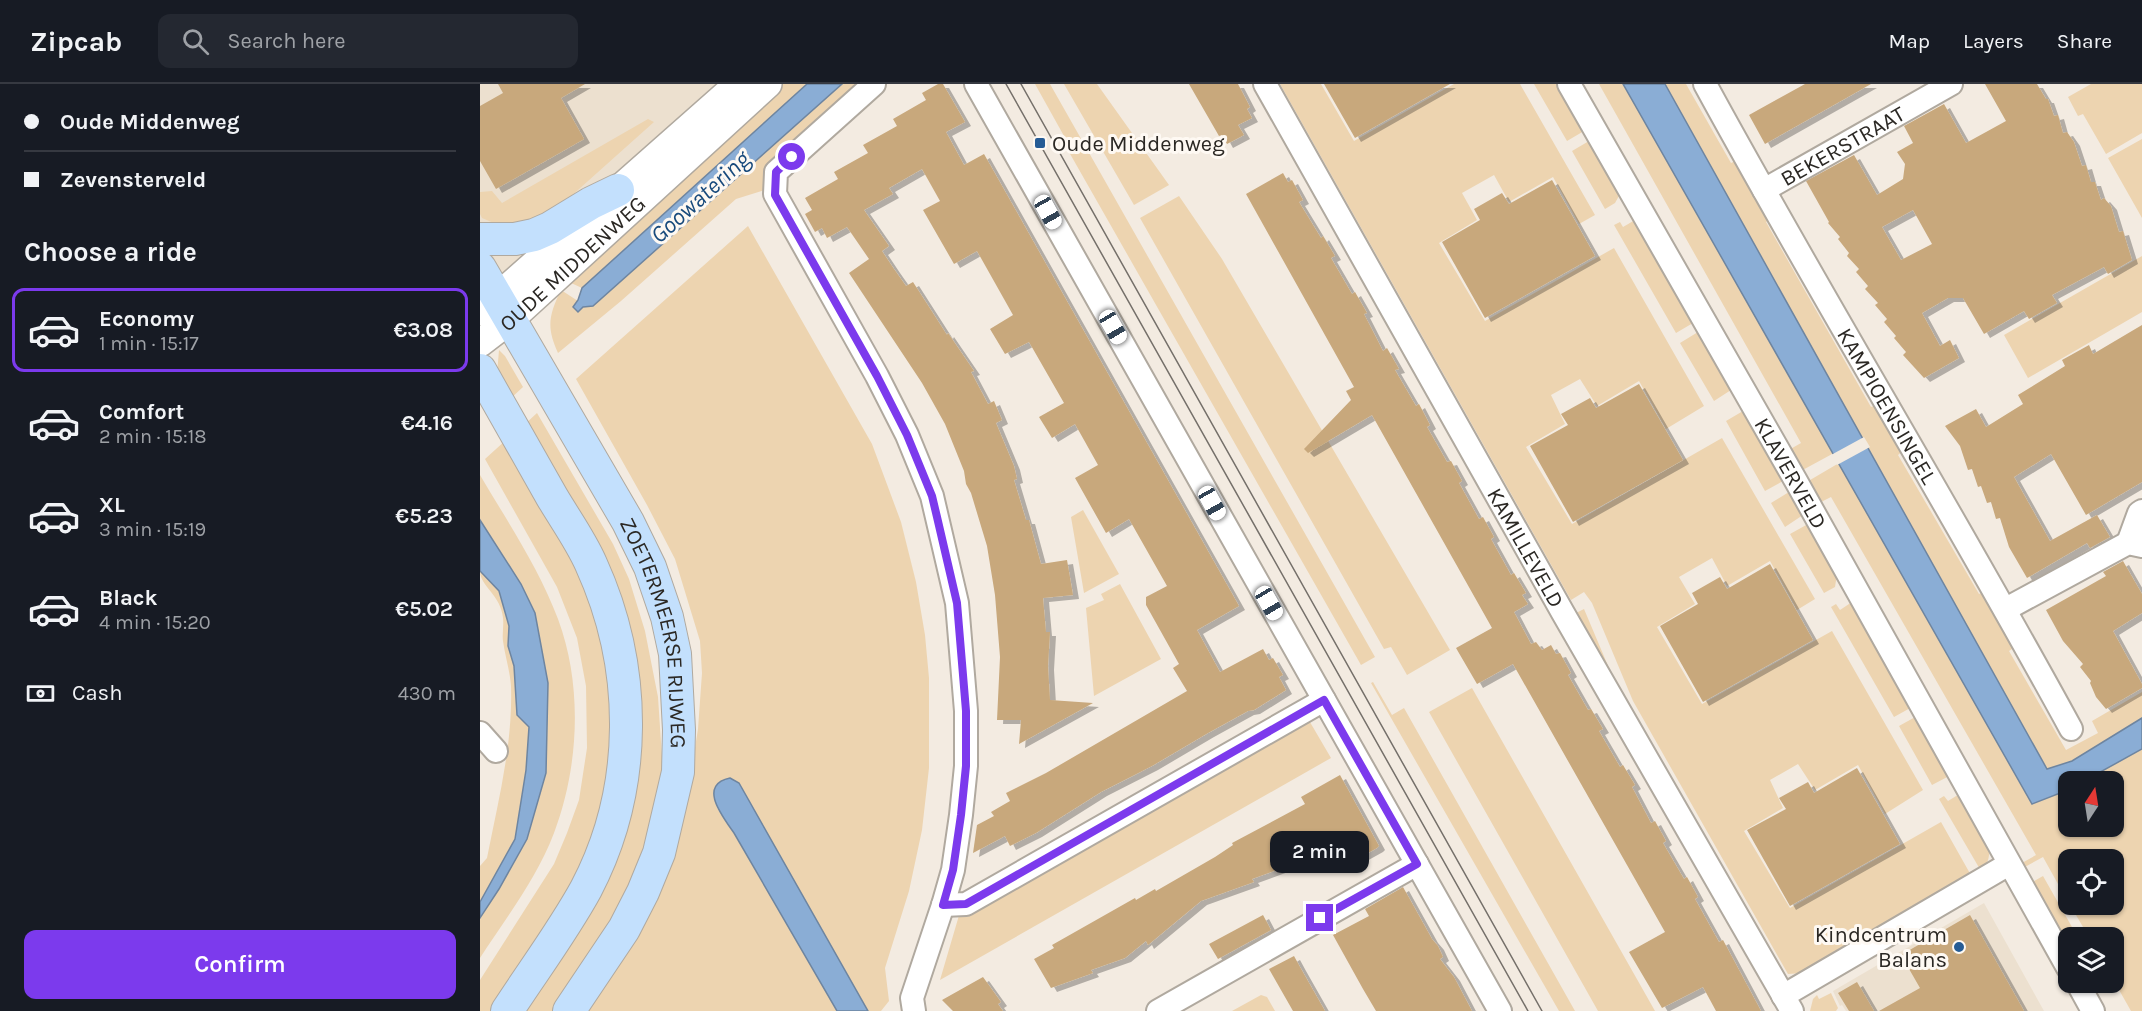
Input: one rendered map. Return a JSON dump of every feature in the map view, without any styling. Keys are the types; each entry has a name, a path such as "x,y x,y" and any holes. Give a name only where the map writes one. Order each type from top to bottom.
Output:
{"main road":[{"path":"480,239 515,239 534,235 618,190"},
{"name":"ZOETERMEERSE RIJWEG","path":"480,268 496,309 628,522 650,567 667,616 675,654 679,730 678,772 659,853 624,929 569,1011"},
{"name":"ZOETERMEERSE RIJWEG","path":"480,370 590,562 617,636 626,708 624,764 617,805 605,845 586,889 507,1011"}],"street":[{"name":"OUDE MIDDENWEG","path":"480,343 496,309 618,190 738,84"},
{"name":"OUDE MIDDENWEG","path":"496,309 768,84"},
{"path":"874,84 776,172 775,195 877,376 907,435 932,496 957,603 966,711 966,766 961,815 953,870 912,998 914,1011"},
{"path":"976,84 1500,1011"},
{"name":"KAMILLEVELD","path":"1265,84 1563,613 1787,1004"},
{"name":"KLAVERVELD","path":"1569,84 1810,506 2058,950"},
{"name":"KAMPIOENSINGEL","path":"1705,84 2006,609 2071,729"},
{"name":"BEKERSTRAAT","path":"1764,190 1951,84"},
{"path":"2006,609 2135,545 2139,513 2142,511"},
{"path":"943,905 966,904 1324,700"},
{"path":"480,733 496,750"},
{"path":"1158,1011 1417,864"},
{"path":"1787,1004 2009,864"},
{"path":"2083,993 2093,1011"}],"shaded area":[{"path":"480,84 796,84 593,267 480,359"},
{"path":"778,84 807,84 582,288 569,282"},
{"path":"842,84 863,84 764,173 765,190 736,199 621,301 558,353 550,321 561,290 578,301 578,311 583,307 593,306"},
{"path":"1035,84 1050,84 1375,657 1361,665 1061,138 1064,136"},
{"path":"1064,84 1097,84 1169,185 1134,205"},
{"path":"1280,84 1321,84 1354,141 1454,84 1520,84 1595,215 1579,224 1553,177 1509,202 1494,175 1462,193 1477,220 1439,243 1485,321 1614,248 1704,406 1666,429 1639,381 1597,406 1580,379 1551,395 1565,424 1526,447 1572,524 1722,438 1815,599 1797,610 1770,561 1727,586 1712,558 1679,577 1695,604 1657,627 1702,704 1832,631 1923,790 1885,814 1858,765 1815,790 1798,764 1770,780 1783,808 1744,831 1790,908 1941,822 1972,877 1804,973 1788,974 1633,701 1592,603 1584,592 1571,600"},
{"path":"1534,84 1557,84 1584,131 1567,141"},
{"path":"1599,84 1624,84 1834,453 1799,472 1787,451 1801,443"},
{"path":"1665,84 1686,84 1731,163 1738,160 1772,218 1766,222 1871,407 1876,405 1903,451 1898,455 1979,594 1984,592 2015,647 2009,651 2066,750 2098,733 2092,721 2142,692 2142,718 2072,761 2047,769"},
{"path":"2091,84 2142,84 2142,133 2106,154 2083,114 2078,116 2068,97"},
{"path":"648,119 654,122 550,215 538,222 496,224 482,218 480,192 492,191 502,203"},
{"path":"2142,139 2142,218 2108,158"},
{"path":"1589,141 1620,194 1615,203 1605,209 1572,151"},
{"path":"1179,196 1222,259 1450,650 1407,675 1391,647 1384,649 1140,218"},
{"path":"1635,220 1693,323 1676,333 1614,225 1620,222 1623,227"},
{"path":"748,226 872,444 901,522 916,582 925,635 929,678 929,768 922,830 909,891 885,968 889,1001 881,1011 868,1011 739,783 730,778 717,808 734,833 837,1011 586,1011 689,785 698,729 702,673 700,641 675,559 576,379"},
{"path":"2142,256 2142,312 2028,378 2004,335"},
{"path":"1698,332 1731,390 1714,401 1680,343"},
{"path":"499,350 523,387 510,399 497,374"},
{"path":"1743,411 1783,481 1765,491 1726,421"},
{"path":"537,413 613,544 629,579 645,631 658,697 663,772 653,825 613,926 553,1011 522,1011 573,935 637,712 524,425"},
{"path":"506,440 577,563 604,639 615,730 602,812 572,889 492,1011 480,1011 480,980 554,864 567,833 579,800 587,748 586,686 577,638 557,587 485,459"},
{"path":"1839,463 2032,804 2058,794 2058,837 2124,837 2124,771 2102,771 2142,749 2142,1011 2131,1011 2121,993 2124,993 2124,927 2083,927 2076,915 2124,915 2124,849 2058,849 2058,884 2043,857 2023,868 2022,863 2036,855 1831,497 1817,504 1805,483"},
{"path":"480,475 532,563 558,619 571,671 575,726 569,781 554,833 530,882 480,958 480,918 527,839 535,613 521,584 480,520"},
{"path":"1789,492 1803,515 1785,527 1771,503"},
{"path":"1083,510 1119,574 1084,593 1071,517"},
{"path":"1808,524 1837,574 1835,587 1824,593 1790,534"},
{"path":"480,571 499,591 509,626 508,646 514,666 517,715 529,727 526,770 515,839 480,902 480,866 487,858 507,751 511,686 503,641 501,610 499,603 483,581"},
{"path":"1120,584 1161,659 1094,696 1086,608 1104,600 1101,594"},
{"path":"1852,602 1912,707 1894,717 1831,607 1836,604 1840,610"},
{"path":"1584,609 1625,706 1574,614"},
{"path":"1373,682 1392,715 1404,708 1575,1011 1559,1011 1371,683"},
{"path":"1472,688 1655,1011 1598,1011 1429,712"},
{"path":"1917,716 1951,775 1932,785 1899,726"},
{"path":"1307,717 1331,758 940,980 960,912"},
{"path":"1961,793 1989,847 1988,860 1981,871 1939,799 1944,796 1948,801"},
{"path":"2043,876 2058,902 2058,915 2065,915 2072,927 2058,927 2058,935 2029,884"},
{"name":"Kindcentrum Balans","path":"1984,903 2044,1011 1846,1011 1842,1005 1840,1006 1833,991"},
{"path":"1831,993 1838,1008 1836,1011 1810,1011 1813,999 1817,995 1819,999"},
{"path":"1261,995 1267,997 1275,1011 1232,1011"}],"water":[{"name":"Goowatering","path":"807,84 842,84 593,306 583,307 578,312 573,307 582,288"},
{"path":"1623,84 1665,84 2047,769 2072,761 2142,718 2142,749 2102,771 2058,771 2058,794 2032,804"},
{"path":"480,520 521,584 535,613 548,683 546,773 527,839 480,918 480,902 515,839 526,770 529,727 517,715 514,666 508,646 509,626 499,591 480,571"},
{"path":"730,778 739,783 868,1011 837,1011 719,810 714,794 715,787"}],"pier":[{"path":"1864,437 1870,447 1837,465 1831,455"}],"building":[{"path":"498,84 585,84 561,98 584,139 496,189 480,161 480,106 503,93"},
{"path":"938,84 943,84 965,122 946,132 964,165 984,154 1239,606 1197,630 1220,672 1263,649 1269,660 1273,658 1283,675 1279,677 1286,690 1254,710 1248,711 1152,766 1101,792 1036,833 1010,846 1005,836 973,853 977,825 994,816 991,812 1010,801 1006,793 1046,773 1187,691 1173,668 1179,664 1146,605 1146,597 1167,586 1129,519 1106,533 1075,478 1098,465 1075,424 1052,438 1039,417 1064,403 1029,342 1005,354 990,329 1013,315 977,251 954,264 923,210 940,201 922,169 889,188 893,194 864,210 889,246 882,251 894,269 906,286 913,282 947,335 948,333 974,371 971,372 988,404 994,401 1002,420 996,423 1014,466 1017,479 1014,480 1026,520 1029,520 1041,564 1067,560 1073,595 1043,598 1046,632 1050,632 1048,666 1050,700 1093,703 1019,744 1021,720 997,720 1000,657 995,595 987,546 971,493 966,484 964,471 945,424 922,383 849,273 869,259 847,227 827,238 822,228 815,232 805,214 812,210 805,198 838,179 834,172 868,153 863,145 897,126 893,119 926,100 922,93"},
{"path":"1189,84 1238,84 1250,107 1247,109 1252,118 1238,125 1244,135 1227,144 1222,135 1219,136"},
{"path":"1324,84 1450,84 1355,138"},
{"path":"1805,84 1871,84 1765,144 1749,115"},
{"path":"1985,84 2037,84 2048,99 2054,116 2058,115 2063,133 2067,132 2074,142 2082,166 2086,165 2091,182 2095,182 2101,200 2104,198 2111,206 2119,232 2123,231 2132,260 2108,274 2104,267 2052,295 2057,303 2029,319 2024,311 1984,334 1963,298 1948,298 1922,313 1940,346 1950,340 1959,358 1924,378 1903,355 1906,352 1884,322 1887,319 1875,305 1878,303 1865,289 1868,286 1856,272 1859,269 1847,256 1849,253 1838,239 1840,237 1828,223 1806,181 1854,155 1877,195 1903,179 1905,164 1897,152 1913,143 1904,126 1944,104 1966,143 2006,121","holes":["1913,210 1932,244 1901,260 1882,227"]},
{"path":"1283,173 1288,182 1292,180 1303,200 1299,202 1335,256 1331,258 1352,294 1355,292 1367,313 1364,314 1383,351 1387,348 1399,369 1395,370 1416,406 1419,404 1430,425 1427,427 1447,462 1451,461 1462,481 1459,483 1479,519 1483,517 1494,537 1491,539 1511,575 1514,573 1526,593 1522,595 1528,604 1514,612 1531,644 1536,642 1542,650 1551,645 1556,654 1560,653 1571,673 1568,675 1588,710 1591,709 1603,729 1599,731 1620,767 1623,765 1635,785 1632,787 1651,823 1655,821 1666,841 1663,843 1684,879 1687,877 1698,897 1695,899 1719,942 1723,940 1761,1011 1716,1011 1703,987 1662,1008 1629,952 1665,932 1513,664 1477,684 1456,648 1492,628 1372,415 1308,453 1304,449 1351,400 1346,391 1354,387 1246,194"},
{"path":"1552,180 1595,256 1485,318 1442,242 1480,220 1474,209 1502,193 1509,204"},
{"path":"2142,325 2142,482 2086,515 2051,454 2014,477 2050,541 2097,515 2110,537 2090,548 2087,543 2027,578 2009,547 2000,518 1996,519 1991,502 1987,503 1972,469 1968,470 1960,446 1945,426 1976,409 1986,427 2023,404 2018,395 2065,366 2062,360 2089,345 2093,354"},
{"path":"1639,384 1683,460 1573,522 1530,446 1568,425 1561,414 1590,398 1596,408"},
{"path":"2123,561 2142,594 2142,613 2113,631 2142,684 2142,688 2106,709 2096,697 2091,681 2080,667 2083,664 2063,641 2046,610 2106,576 2103,572"},
{"path":"1770,564 1813,640 1703,702 1660,626 1698,604 1692,593 1720,577 1727,589"},
{"path":"1857,768 1900,844 1790,906 1747,830 1786,809 1779,798 1808,782 1814,793"},
{"path":"1340,775 1379,846 1377,848 1341,868 1337,861 1330,865 1326,856 1295,867 1293,864 1252,879 1254,882 1201,901 1148,945 1146,941 1125,958 1091,970 1093,973 1051,988 1034,959 1054,948 1052,945 1135,898 1136,900 1155,889 1156,891 1215,857 1233,845 1232,843 1305,804 1301,797"},
{"path":"1403,887 1438,946 1443,957 1440,959 1454,977 1472,1011 1376,1011 1363,989 1333,935 1369,916 1365,909"},
{"path":"1263,915 1271,930 1218,959 1209,944"},
{"path":"1970,915 2024,1011 1879,1011 1920,988 1901,955"},
{"path":"1294,956 1325,1011 1293,1011 1269,969"},
{"path":"983,977 1001,1002 998,1004 1003,1011 953,1011 942,1000"},
{"path":"1857,982 1874,1011 1849,1011 1838,993"}],"tram line":[{"path":"1006,84 1528,1011"},
{"path":"1021,84 1542,1011"}],"place":[{"name":"Oude Middenweg","path":"1040,143"},
{"name":"Kindcentrum Balans","path":"1959,947"}],"route":[{"path":"792,157 776,172 775,195 877,376 907,435 932,496 957,603 966,711 966,766 953,870 943,905 966,904 1324,700 1417,864 1320,918"}]}
